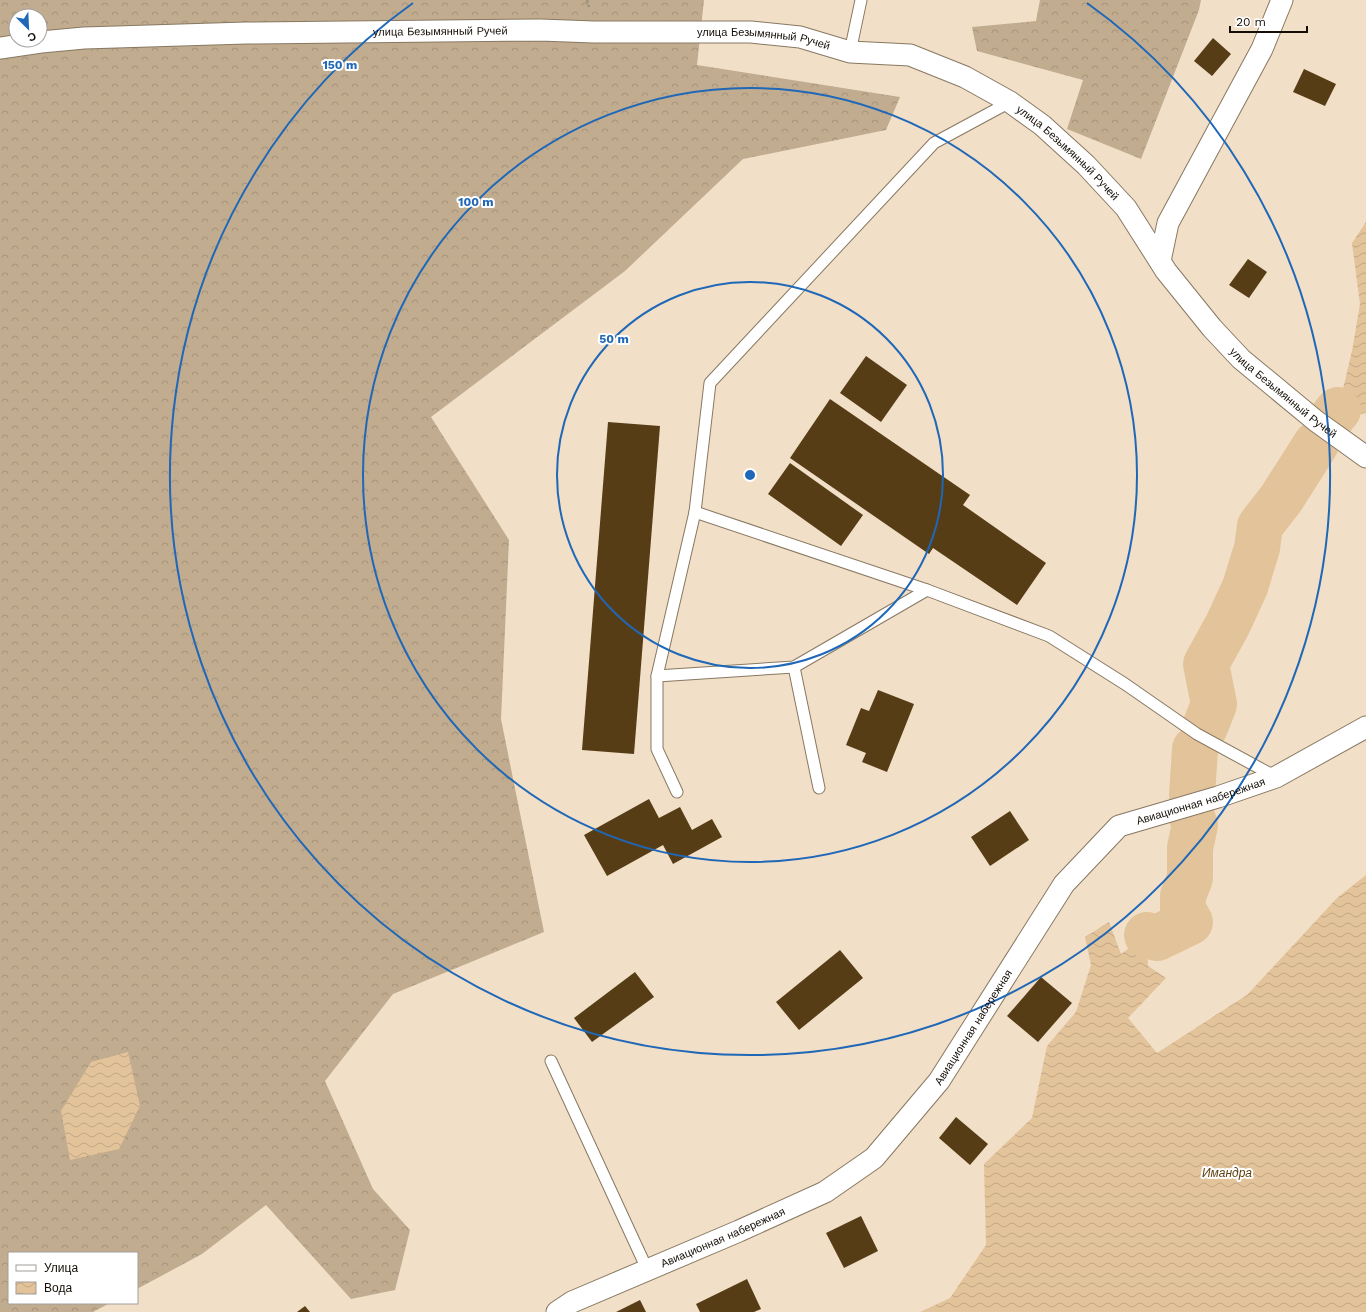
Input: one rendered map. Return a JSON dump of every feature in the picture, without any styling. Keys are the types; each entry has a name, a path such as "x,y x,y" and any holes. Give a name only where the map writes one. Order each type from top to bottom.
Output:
{"street":[{"path":"1160,261 1168,224 1262,49 1282,0"},
{"name":"улица Безымянный Ручей","path":"0,48 84,38 246,33 540,30 594,32 751,32 800,37 850,52 910,55 965,77 1010,102 1042,125 1086,165 1126,208 1160,261 1212,328 1241,359 1316,421 1366,457"},
{"name":"Авиационная набережная","path":"557,1312 572,1302 739,1231 825,1192 874,1158 939,1081 1064,884 1119,826 1218,797 1276,777 1366,727"}],"lane":[{"path":"850,52 861,0"},
{"path":"677,792 658,749 657,676 695,512 710,383 934,143 1010,102"},
{"path":"695,512 927,590 1048,636 1125,684 1197,734 1276,777"},
{"path":"657,676 794,667 927,590"},
{"path":"794,667 819,788"},
{"path":"551,1061 647,1269"}],"green space":[{"path":"0,0 704,0 697,65 900,97 886,130 743,159 625,271 431,417 509,540 501,719 544,932 393,994 325,1081 373,1189 410,1230 395,1290 351,1299 266,1205 202,1254 138,1288 138,1252 8,1252 8,1304 108,1304 93,1312 0,1312"},
{"path":"1040,0 1201,0 1199,10 1141,159 1067,129 1083,80 977,51 972,27 1036,21"}],"water":[{"path":"1366,222 1366,413 1361,414 1338,410 1352,351 1360,304 1352,243"},
{"name":"Имандра","path":"1366,875 1366,1312 920,1312 950,1298 986,1245 984,1164 1032,1118 1047,1046 1076,1012 1091,965 1085,937 1109,922 1121,954 1147,935 1148,966 1166,978 1128,1018 1157,1053 1247,995 1337,898"},
{"path":"128,1052 140,1106 119,1149 70,1160 61,1111 91,1062"}],"building":[{"path":"1213,38 1231,54 1212,76 1194,61"},
{"path":"1304,69 1336,84 1325,106 1293,92"},
{"path":"1248,259 1267,272 1249,298 1229,285"},
{"path":"866,356 907,385 881,422 840,393"},
{"path":"830,399 970,495 963,505 1046,563 1017,605 933,548 929,554 790,458"},
{"path":"608,422 660,426 634,754 582,750"},
{"path":"790,463 863,515 841,546 768,494"},
{"path":"878,690 914,704 887,772 862,762 866,753 846,745 861,708 869,711"},
{"path":"649,799 659,818 680,807 692,830 712,819 722,837 673,864 663,845 607,876 584,835"},
{"path":"1010,811 1029,840 990,866 971,837"},
{"path":"840,950 863,978 799,1030 776,1002"},
{"path":"635,972 654,997 592,1042 574,1018"},
{"path":"1041,977 1072,1003 1038,1042 1007,1016"},
{"path":"956,1117 988,1144 970,1165 939,1138"},
{"path":"861,1216 878,1251 844,1268 826,1233"},
{"path":"747,1279 761,1309 754,1312 700,1312 696,1304"},
{"path":"640,1300 646,1312 616,1312"},
{"path":"305,1306 310,1312 297,1312"}],"waterway":[{"path":"1329,421 1338,410"},
{"path":"1205,727 1214,704 1206,664 1228,624 1245,587 1257,548 1260,526 1281,499 1316,444"},
{"path":"1192,795 1195,749"},
{"path":"1147,935 1157,938 1190,922 1183,910 1183,896 1190,878 1190,848 1195,825 1190,812"}]}
